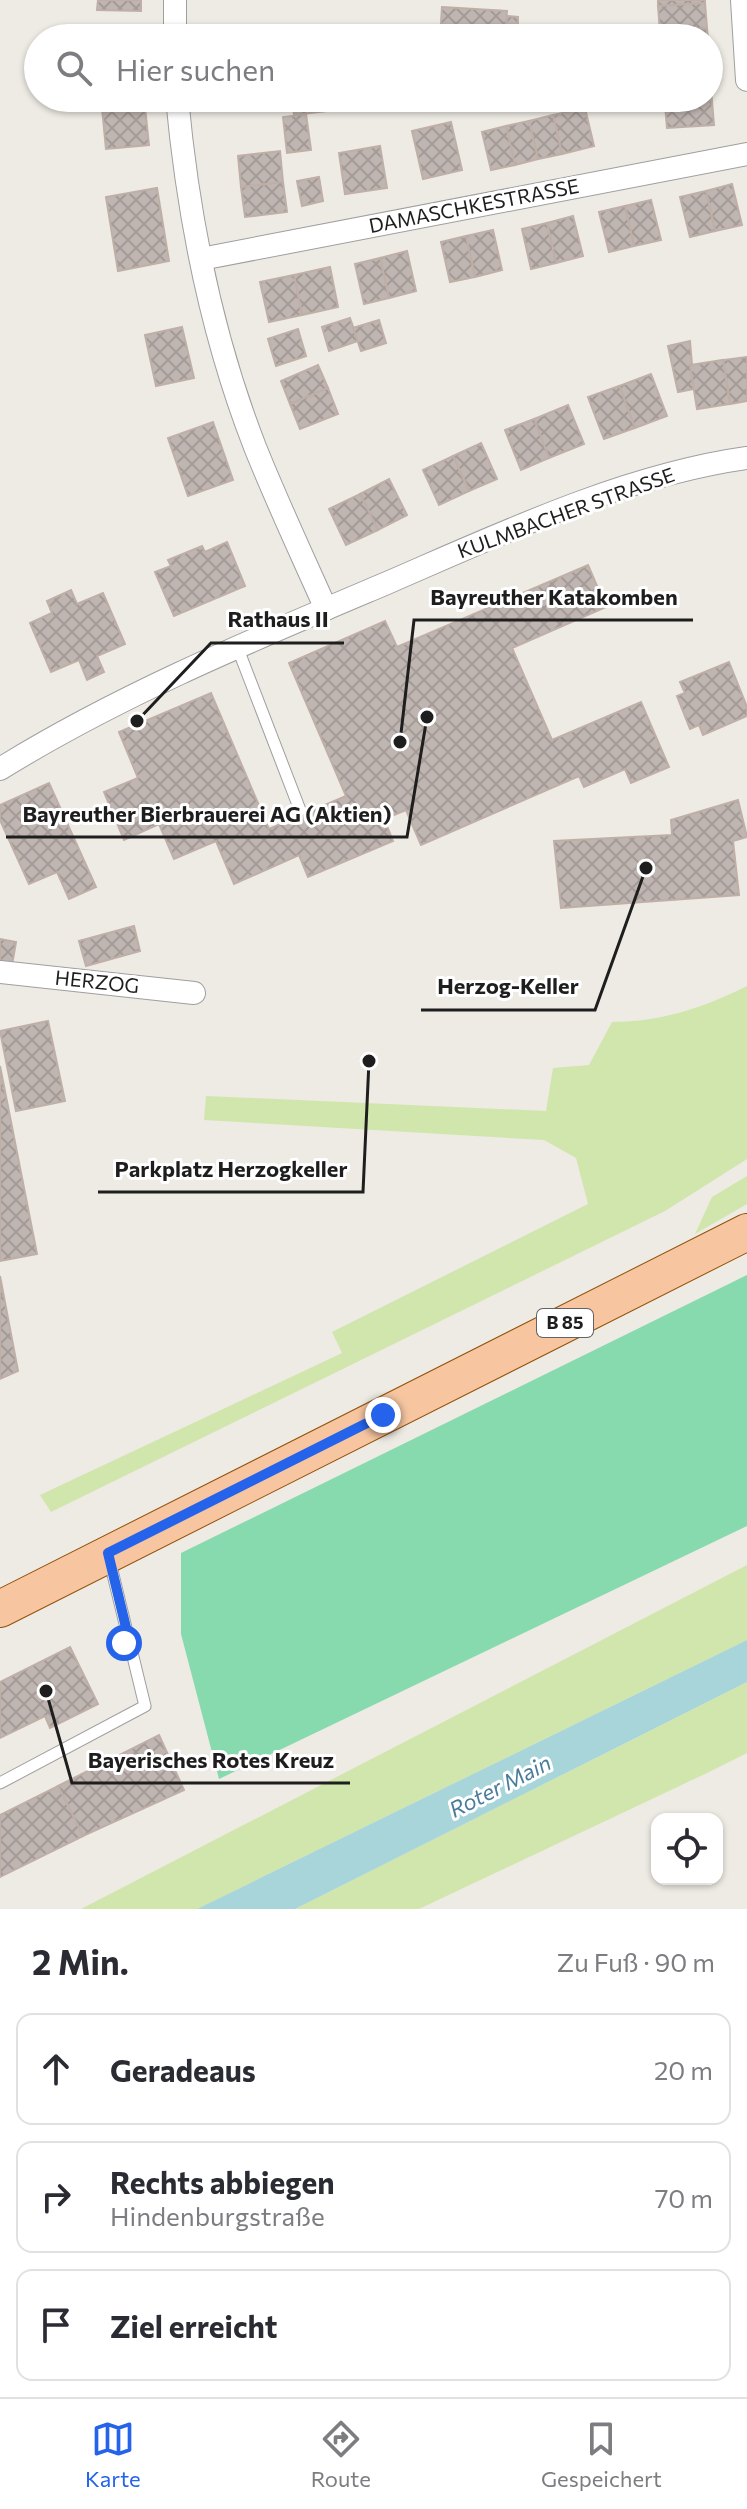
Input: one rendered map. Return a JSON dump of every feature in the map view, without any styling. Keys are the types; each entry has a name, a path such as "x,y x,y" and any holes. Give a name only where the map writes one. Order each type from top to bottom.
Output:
{"main road":[{"name":"B 85","path":"0,1609 747,1232"}],"street":[{"path":"175,0 175,24"},
{"path":"742,0 747,80"},
{"path":"178,112 183,161 201,259 226,360 255,446 326,609"},
{"name":"DAMASCHKESTRASSE","path":"201,259 747,154"},
{"name":"KULMBACHER STRASSE","path":"0,769 34,748 238,649 483,542 665,474 747,458"},
{"name":"HERZOG","path":"0,972 194,993"}],"lane":[{"path":"238,649 300,810"},
{"path":"0,1783 145,1706 108,1553"}],"green space":[{"path":"747,986 747,1159 665,1211 51,1512 40,1495 342,1353 332,1332 588,1204 576,1158 544,1140 204,1120 206,1096 546,1111 553,1068 589,1065 612,1022 681,1012"},
{"path":"747,1176 747,1204 695,1234 712,1197"},
{"path":"747,1275 747,1526 219,1779 181,1634 181,1553"},
{"path":"747,1565 747,1640 197,1909 81,1909"},
{"path":"747,1682 747,1753 419,1909 295,1909"}],"water":[{"name":"Roter Main","path":"747,1640 747,1682 295,1909 197,1909"}],"building":[{"path":"98,0 141,0 141,11 97,10"},
{"path":"658,0 705,0 705,3 658,6"},
{"path":"705,3 707,24 659,24 658,6"},
{"path":"442,7 507,11 506,24 441,24"},
{"path":"507,16 518,17 518,24 506,24"},
{"path":"102,112 145,112 149,145 106,149"},
{"path":"586,112 594,146 562,154 553,115"},
{"path":"666,112 713,112 714,125 667,128"},
{"path":"306,114 311,150 287,153 283,117"},
{"path":"553,115 562,154 538,159 529,121"},
{"path":"529,121 538,159 515,165 506,126"},
{"path":"451,122 462,170 423,179 412,131"},
{"path":"506,126 515,165 491,170 482,132"},
{"path":"380,146 387,188 345,194 339,153"},
{"path":"280,151 283,182 241,187 238,156"},
{"path":"319,177 323,201 302,206 297,181"},
{"path":"283,182 287,212 245,217 241,187"},
{"path":"732,184 742,225 715,231 706,191"},
{"path":"157,188 169,261 118,271 106,197"},
{"path":"706,191 715,231 690,237 680,197"},
{"path":"651,200 661,240 634,246 625,206"},
{"path":"625,206 634,246 609,252 599,212"},
{"path":"573,216 583,256 556,263 547,223"},
{"path":"547,223 556,263 531,269 522,229"},
{"path":"493,230 502,270 475,277 466,236"},
{"path":"466,236 475,277 450,282 441,242"},
{"path":"407,251 416,291 389,298 380,258"},
{"path":"380,258 389,298 364,304 355,264"},
{"path":"330,267 338,307 302,315 294,275"},
{"path":"294,275 302,315 269,322 260,282"},
{"path":"350,318 358,341 329,351 322,327"},
{"path":"379,320 386,343 361,351 353,328"},
{"path":"182,327 194,378 156,386 145,335"},
{"path":"298,329 306,356 276,366 268,339"},
{"path":"690,341 694,389 678,392 668,346"},
{"path":"747,357 747,401 730,404 723,360"},
{"path":"723,360 730,404 697,409 690,365"},
{"path":"318,365 328,388 290,404 281,381"},
{"path":"651,374 667,416 635,428 619,386"},
{"path":"619,386 635,428 604,439 588,397"},
{"path":"328,388 338,414 300,429 290,404"},
{"path":"568,405 584,444 549,458 534,419"},
{"path":"534,419 549,458 521,470 505,430"},
{"path":"213,422 233,480 188,496 168,438"},
{"path":"481,443 497,479 469,491 453,456"},
{"path":"453,456 469,491 439,505 423,470"},
{"path":"389,479 407,515 378,530 360,494"},
{"path":"360,494 378,530 346,545 329,509"},
{"path":"227,542 245,586 174,616 155,572 171,566 168,560 202,546 205,552"},
{"path":"588,565 606,607 512,648 552,740 641,702 669,767 631,783 625,769 584,787 579,776 421,845 406,810 384,819 393,841 308,877 299,855 234,884 216,841 174,859 159,824 124,840 104,792 138,778 119,732 211,693 269,829 346,796 289,663 385,621 397,647"},
{"path":"71,590 77,604 103,593 125,644 97,656 104,672 87,680 79,660 51,672 30,623 52,613 47,601"},
{"path":"729,662 747,707 747,716 703,735 699,725 690,729 677,696 685,693 680,682"},
{"path":"49,783 96,887 69,899 57,872 29,884 0,820 0,805"},
{"path":"738,800 747,837 733,841 739,895 561,908 554,841 672,835 671,820"},
{"path":"134,926 140,951 86,966 79,941"},
{"path":"0,939 16,942 12,965 0,963"},
{"path":"48,1021 65,1101 16,1111 0,1031"},
{"path":"0,1066 37,1254 0,1261"},
{"path":"0,1276 18,1371 0,1379"},
{"path":"70,1647 98,1704 50,1728 45,1716 0,1738 0,1682"},
{"path":"159,1735 184,1790 83,1836 58,1786"},
{"path":"58,1786 83,1836 0,1877 0,1815"}],"place":[{"name":"Bayreuther Bierbrauerei AG (Aktien)","path":"427,717"},
{"name":"Rathaus II","path":"137,721"},
{"name":"Bayreuther Katakomben","path":"400,742"},
{"name":"Herzog-Keller","path":"646,868"},
{"name":"Parkplatz Herzogkeller","path":"369,1061"},
{"name":"Bayerisches Rotes Kreuz","path":"46,1691"}],"route":[{"path":"124,1643 129,1640 108,1553 383,1415"}]}
